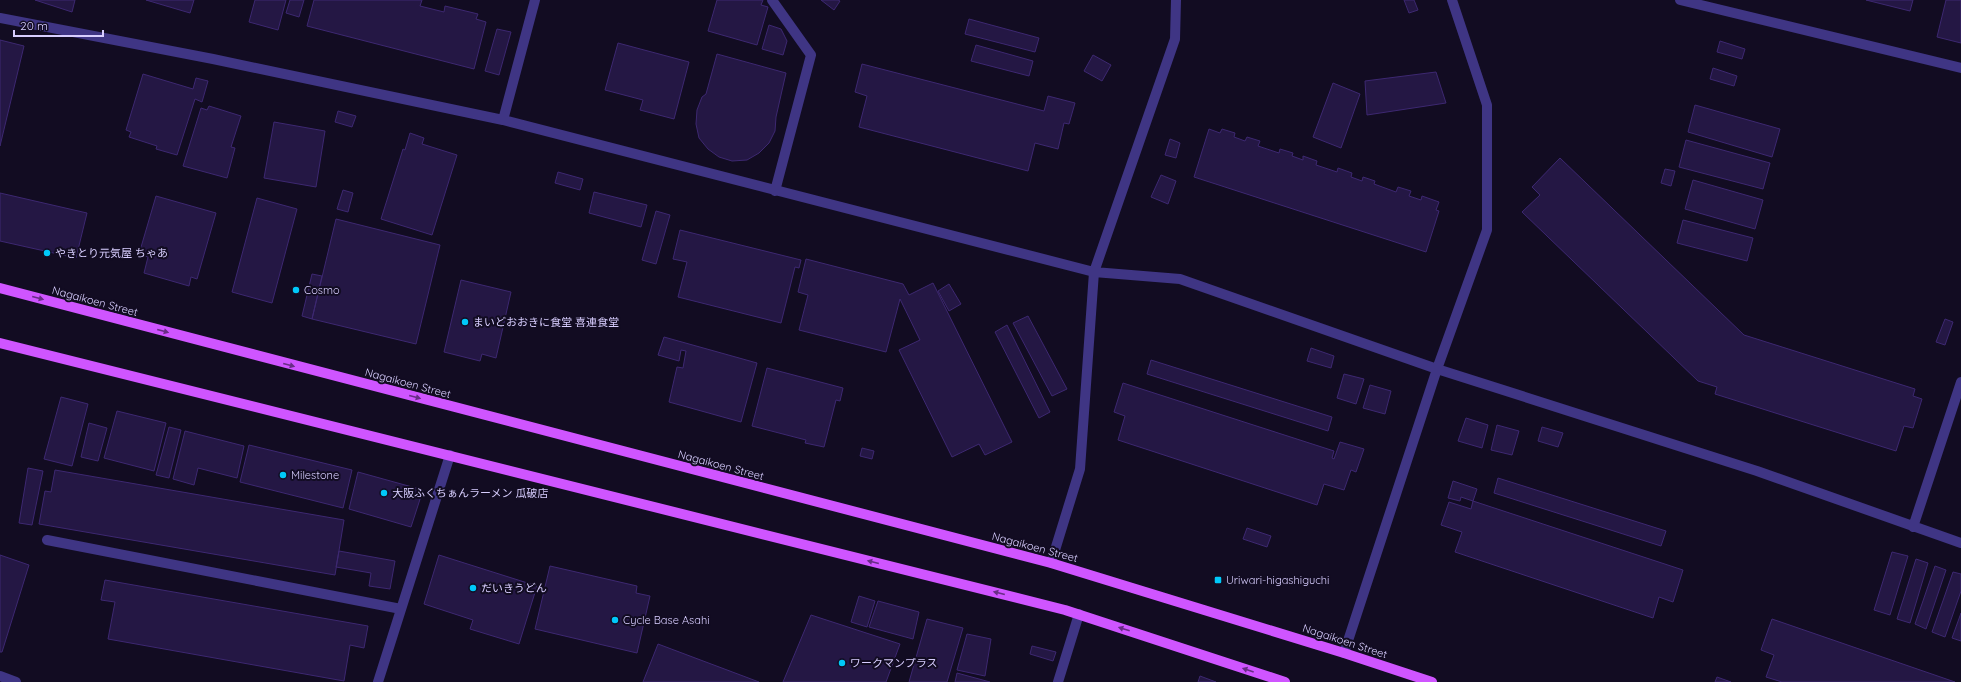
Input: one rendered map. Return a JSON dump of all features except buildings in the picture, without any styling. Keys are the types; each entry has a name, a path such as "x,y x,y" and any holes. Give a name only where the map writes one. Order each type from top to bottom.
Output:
{"main road":[{"name":"Nagaikoen Street","path":"0,288 1052,563 1344,653 1432,682"},
{"path":"0,343 1079,614 1285,682"}],"street":[{"path":"503,120 535,0"},
{"path":"772,0 811,55 775,190"},
{"path":"1052,563 1080,469 1094,272 1175,39 1176,0"},
{"path":"1344,653 1437,369 1487,230 1486,105 1452,0"},
{"path":"1680,0 1961,68"},
{"path":"0,18 213,59 503,120 1094,272 1180,279 1437,369 1757,471 1961,544"},
{"path":"1913,526 1961,382"},
{"path":"378,682 450,455"},
{"path":"47,540 401,610"},
{"path":"1058,682 1079,614"},
{"path":"0,676 16,682"}],"place":[{"name":"やきとり元気屋 ちゃあ","path":"47,253"},
{"name":"Cosmo","path":"296,290"},
{"name":"まいどおおきに食堂 喜連食堂","path":"465,322"},
{"name":"Milestone","path":"283,475"},
{"name":"大阪ふくちぁんラーメン 瓜破店","path":"384,493"},
{"name":"Uriwari-higashiguchi","path":"1218,580"},
{"name":"だいきうどん","path":"473,588"},
{"name":"Cycle Base Asahi","path":"615,620"},
{"name":"ワークマンプラス","path":"842,663"}]}
